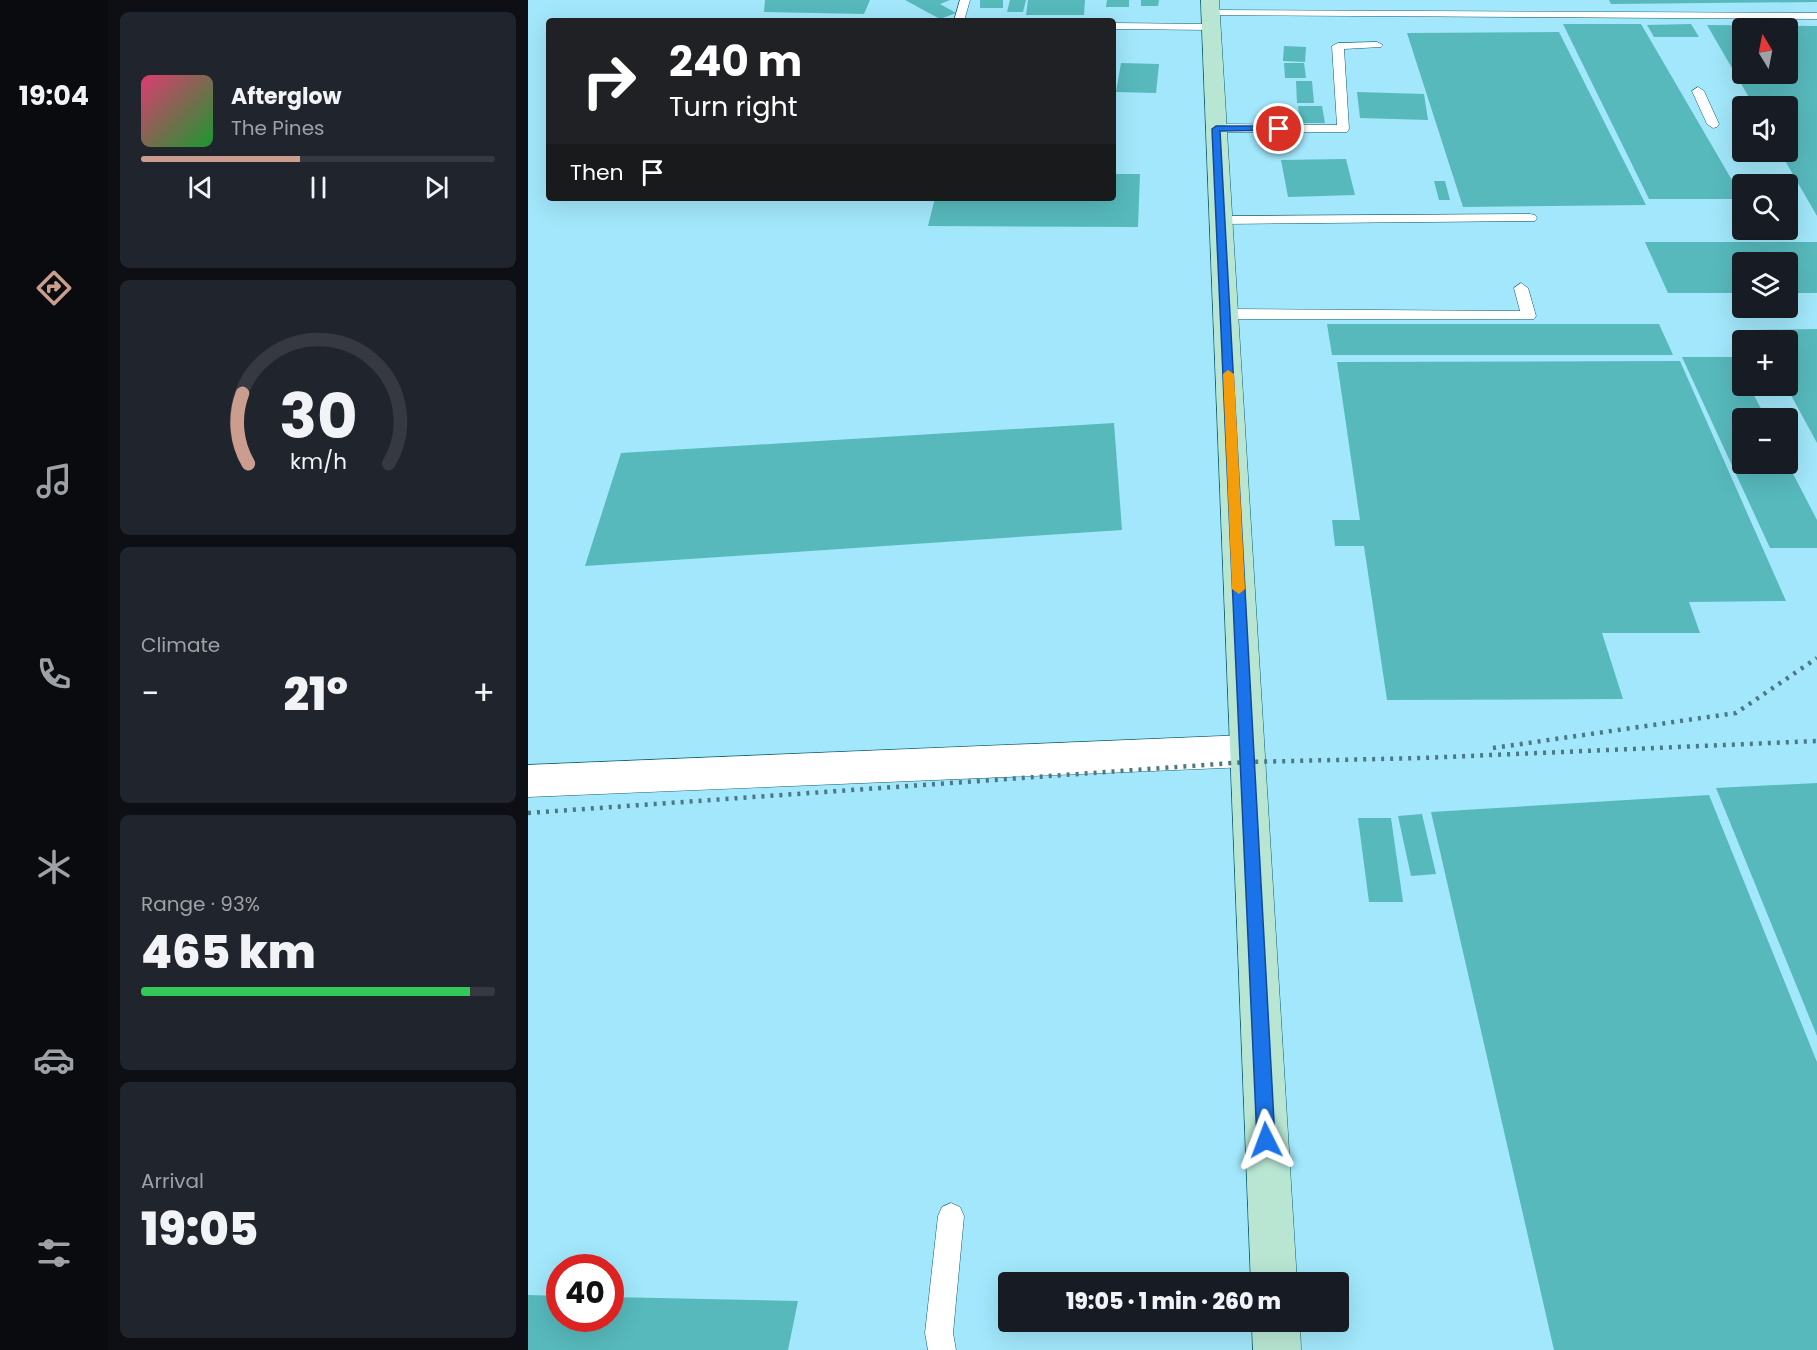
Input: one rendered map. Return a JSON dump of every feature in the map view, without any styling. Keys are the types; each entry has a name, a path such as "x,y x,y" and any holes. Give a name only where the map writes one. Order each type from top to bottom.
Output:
{"street":[{"path":"1210,13 1273,1272"},
{"path":"528,781 1247,751"},
{"path":"1276,1332 1277,1350"}],"lane":[{"path":"960,18 965,0"},
{"path":"1420,0 1424,14"},
{"path":"1116,26 1210,13 1817,16"},
{"path":"1216,129 1343,129 1338,46 1377,45"},
{"path":"1698,91 1713,124"},
{"path":"1221,220 1530,218"},
{"path":"1225,314 1528,316 1521,288"},
{"path":"942,1350 939,1333 951,1216"}],"building":[{"path":"765,0 870,0 864,14 764,12"},
{"path":"905,0 950,0 940,4 956,13 938,18"},
{"path":"980,0 1003,0 1003,8 980,8"},
{"path":"1010,0 1026,0 1023,12 1007,12"},
{"path":"1028,0 1085,0 1084,15 1026,15"},
{"path":"1107,0 1129,0 1129,7 1106,7"},
{"path":"1141,0 1159,0 1158,6 1141,6"},
{"path":"1609,0 1817,0 1817,2 1611,4"},
{"path":"1563,24 1641,24 1732,180 1732,199 1649,199"},
{"path":"1691,24 1699,37 1654,37 1647,25"},
{"path":"1707,25 1732,25 1732,68"},
{"path":"1798,26 1817,26 1817,216 1798,183 1798,174 1793,174 1786,162 1798,162 1798,96 1748,96 1741,84 1798,84"},
{"path":"1559,32 1646,205 1463,207 1407,33"},
{"path":"1284,46 1306,47 1305,62 1283,61"},
{"path":"1121,63 1159,64 1156,93 1116,92"},
{"path":"1284,63 1304,63 1306,78 1285,78"},
{"path":"1296,81 1312,81 1314,103 1297,103"},
{"path":"1357,92 1424,94 1428,120 1360,118"},
{"path":"1298,106 1322,106 1325,123 1300,123"},
{"path":"1346,159 1355,195 1288,197 1281,160"},
{"path":"1116,174 1140,174 1138,227 928,226 934,201 1116,201"},
{"path":"1434,181 1445,181 1450,200 1439,200"},
{"path":"1645,242 1817,242 1817,293 1798,293 1798,252 1732,252 1732,293 1668,293"},
{"path":"1327,324 1659,324 1673,355 1332,355"},
{"path":"1817,329 1817,443 1791,396 1798,396 1798,330 1756,330"},
{"path":"1682,357 1732,357 1732,396 1754,396 1761,408 1732,408 1732,466"},
{"path":"1680,361 1786,601 1689,602 1700,633 1602,633 1623,699 1387,700 1364,546 1335,546 1332,520 1360,520 1337,362"},
{"path":"1114,423 1122,530 585,566 621,453"},
{"path":"1736,474 1793,474 1817,520 1817,548 1770,548"},
{"path":"1817,783 1817,1036 1716,788"},
{"path":"1709,795 1817,1062 1817,1350 1554,1350 1431,812"},
{"path":"1422,814 1436,874 1411,876 1398,816"},
{"path":"1358,818 1391,818 1403,902 1369,902"},
{"path":"528,1295 546,1296 546,1332 624,1332 624,1297 798,1301 788,1350 528,1350"}],"railway":[{"path":"1493,748 1736,713 1817,658"},
{"path":"528,813 1247,762 1422,758 1817,741"}],"slow traffic":[{"path":"1228,374 1239,589"}],"route":[{"path":"1266,1140 1216,129 1279,129"}]}
